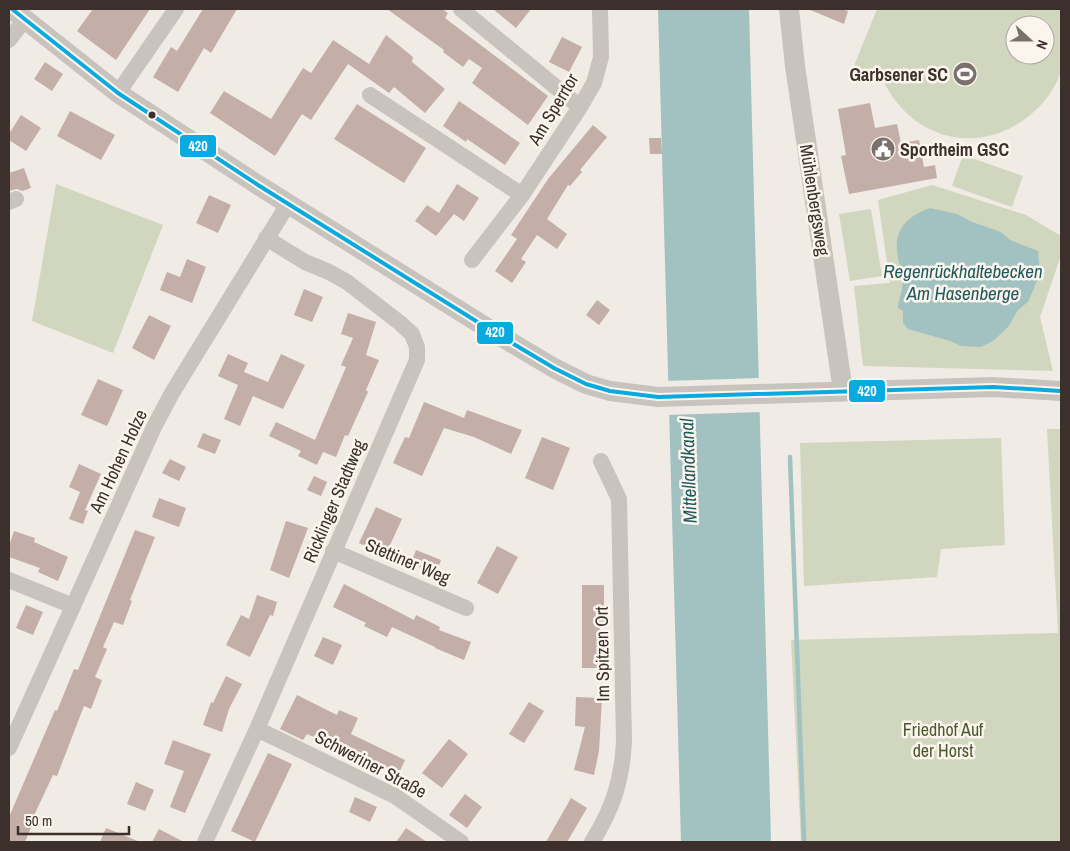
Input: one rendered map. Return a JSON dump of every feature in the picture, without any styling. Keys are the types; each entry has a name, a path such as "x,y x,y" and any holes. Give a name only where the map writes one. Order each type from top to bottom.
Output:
{"street":[{"path":"118,93 176,9"},
{"path":"461,9 580,108"},
{"name":"Am Sperrtor","path":"472,260 522,194 580,108 594,83 601,56 600,9"},
{"name":"Mühlenbergsweg","path":"789,9 794,66 843,391"},
{"path":"9,40 18,14 118,93 288,204 554,368 586,384 610,391 658,397 993,387 1061,391"},
{"path":"370,95 522,194"},
{"name":"Am Hohen Holze","path":"9,748 150,436 172,393 288,204"},
{"name":"Ricklinger Stadtweg","path":"205,842 257,729 417,360 417,347 412,334 400,323 347,282 305,262 266,238"},
{"name":"Im Spitzen Ort","path":"592,842 615,798 623,769 624,741 619,498 601,462"},
{"name":"Stettiner Weg","path":"334,551 466,608"},
{"path":"9,580 73,606"},
{"name":"Schweriner Straße","path":"257,729 395,796 461,842"}],"green space":[{"name":"Garbsener SC","path":"877,9 1061,9 1063,48 1059,76 1053,89 1039,107 1009,129 987,136 966,138 946,135 926,127 909,115 894,99 882,78 854,66"},
{"path":"963,155 1023,176 1012,207 952,186"},
{"path":"56,184 163,225 113,353 32,321"},
{"path":"932,185 1026,215 1061,236 1061,255 1040,317 1053,371 863,366 854,286 890,283 878,200"},
{"path":"871,209 882,276 850,281 839,214"},
{"name":"Friedhof Auf der Horst","path":"1047,429 1061,429 1061,842 801,842 791,640 1058,633"},
{"path":"1001,438 1005,545 941,549 937,577 804,586 800,443"}],"water":[{"name":"Mittellandkanal","path":"658,9 749,9 771,842 681,842"},
{"name":"Regenrückhaltebecken Am Hasenberge","path":"930,208 957,214 972,222 1001,232 1010,240 1038,251 1040,274 1028,302 1018,310 1008,327 993,341 981,347 961,346 908,329 903,323 903,311 898,308 903,278 898,258 897,240 903,226 908,221"}],"pier":[{"path":"760,378 761,412 666,415 665,381"}],"building":[{"path":"93,9 150,9 116,60 77,31"},
{"path":"203,9 237,9 211,53 204,48 178,92 153,77 171,47 177,51"},
{"path":"387,9 442,9 448,13 445,18 548,96 528,125 472,83 482,68 469,59 463,67 443,52 444,50"},
{"path":"493,9 531,9 516,28"},
{"path":"808,9 841,9 848,11 844,24"},
{"path":"386,35 413,57 412,62 445,89 425,113 394,87 389,93 348,64 311,120 302,114 275,156 210,113 224,91 271,119 303,68 311,73 333,40 369,64"},
{"path":"562,37 582,47 569,72 549,62"},
{"path":"45,62 63,74 52,91 34,79"},
{"path":"459,101 520,143 505,165 467,139 466,142 443,126"},
{"name":"Sportheim GSC","path":"870,103 875,128 897,124 901,143 919,140 924,167 935,165 937,178 849,194 841,156 846,155 838,109"},
{"path":"357,104 426,148 404,183 334,139"},
{"path":"70,111 115,135 101,160 57,136"},
{"path":"21,115 41,128 26,151 9,140 9,134"},
{"path":"593,125 607,137 580,170 582,172 570,186 568,185 547,219 567,234 557,249 537,235 521,259 526,262 512,283 495,271 517,239 511,235 548,179"},
{"path":"649,138 661,138 662,154 650,154"},
{"path":"24,168 31,188 22,191 17,189 9,191 9,173"},
{"path":"457,184 479,198 464,221 454,214 436,236 415,221 427,205 439,213"},
{"path":"209,195 231,205 218,233 196,223"},
{"path":"187,259 206,267 192,303 160,290 167,272 180,277"},
{"path":"304,289 323,297 312,322 294,315"},
{"path":"597,300 610,310 599,325 586,315"},
{"path":"348,313 376,322 366,355 379,360 366,390 368,392 348,436 345,435 336,457 323,452 317,465 298,456 301,451 269,436 276,422 315,440 346,367 341,365 353,338 341,334"},
{"path":"149,315 171,326 154,360 132,348"},
{"path":"228,354 248,363 244,372 268,382 281,354 305,365 283,409 253,396 240,426 224,419 238,385 218,376"},
{"path":"98,379 123,390 107,426 81,415"},
{"path":"424,402 464,418 467,410 522,430 511,454 474,437 444,428 422,476 393,463 405,437 409,438"},
{"path":"203,433 221,440 215,454 197,447"},
{"path":"542,437 570,448 553,490 525,478"},
{"path":"170,459 186,467 179,481 162,473"},
{"path":"79,464 101,474 85,510 88,511 83,524 69,519 80,492 69,487"},
{"path":"314,476 327,482 321,496 307,490"},
{"path":"159,498 186,508 179,527 152,517"},
{"path":"376,507 402,519 385,556 359,543"},
{"path":"286,521 308,528 289,578 270,570"},
{"path":"135,530 155,537 130,600 132,601 123,625 114,622 103,647 107,649 95,677 102,680 91,709 84,706 57,776 53,775 30,824 32,825 25,842 9,842 9,817 74,669 78,670"},
{"path":"14,531 35,538 34,542 68,557 58,581 38,572 40,568 9,557 9,546"},
{"path":"497,546 518,557 498,594 477,583"},
{"path":"416,550 441,560 436,573 411,564"},
{"path":"344,584 414,620 416,615 440,627 439,630 471,642 464,660 392,627 387,637 364,626 366,623 333,607"},
{"path":"582,585 604,585 604,622 600,622 599,668 582,668"},
{"path":"257,595 277,602 273,616 270,615 250,657 226,645 241,615 249,619"},
{"path":"26,605 43,612 33,635 16,628"},
{"path":"323,637 342,645 333,665 314,656"},
{"path":"226,676 242,684 229,709 222,732 203,725 211,702 213,703"},
{"path":"297,695 337,715 339,710 358,718 351,734 405,760 399,773 345,748 344,750 307,734 303,740 280,729"},
{"path":"576,697 602,698 599,751 594,775 574,770 585,727 575,726"},
{"path":"529,702 544,711 524,743 509,734"},
{"path":"449,739 468,754 442,788 422,773"},
{"path":"173,740 211,754 185,813 170,807 184,771 164,764"},
{"path":"268,753 292,764 255,842 231,831"},
{"path":"136,782 154,790 145,811 127,804"},
{"path":"465,794 482,807 467,828 449,815"},
{"path":"355,797 377,807 370,822 349,812"},
{"path":"571,798 587,808 567,842 546,842"},
{"path":"106,828 140,842 100,842"},
{"path":"406,828 427,842 396,842"},
{"path":"159,829 184,842 152,842"}],"waterway":[{"path":"790,457 804,842"}],"transit line":[{"name":"420","path":"12,9 118,93 258,185 492,331 554,368 586,384 610,391 658,397 993,387 1061,391"}],"place":[{"name":"Garbsener SC","path":"965,74"},
{"name":"Sportheim GSC","path":"883,149"}]}
